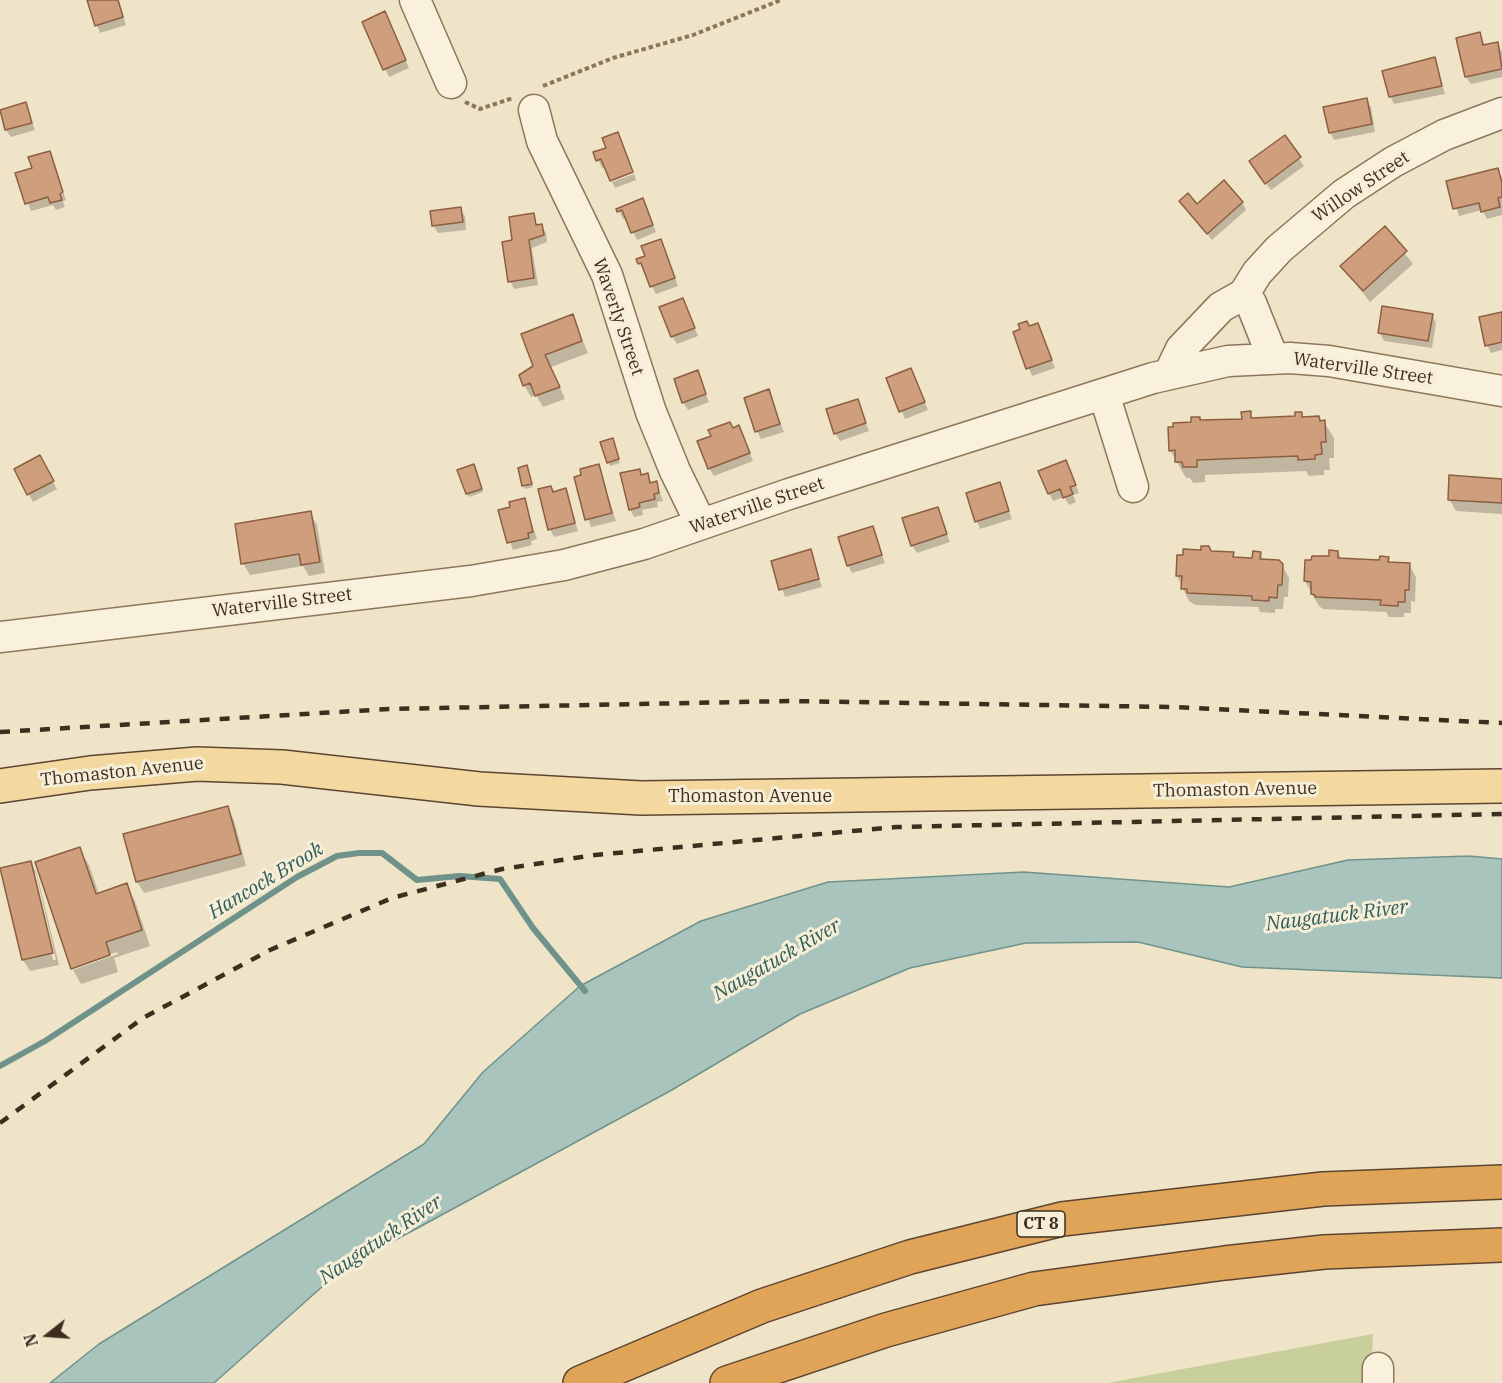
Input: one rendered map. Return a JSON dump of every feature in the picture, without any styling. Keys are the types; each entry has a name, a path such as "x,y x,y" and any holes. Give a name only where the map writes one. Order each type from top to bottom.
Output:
{"highway":[{"name":"CT 8","path":"579,1383 762,1306 910,1257 1062,1219 1323,1189 1502,1182"},
{"path":"727,1383 886,1330 1034,1289 1324,1252 1502,1245"},
{"path":"793,1383 895,1346 1038,1304 1225,1263"}],"main road":[{"name":"Thomaston Avenue","path":"0,786 131,768 206,764 282,766 499,790 641,798 1502,786"}],"street":[{"path":"415,0 451,82"},
{"name":"Waverly Street","path":"529,98 545,148 607,275 651,412 675,471 701,524"},
{"name":"Willow Street","path":"1169,374 1181,349 1221,307 1244,294 1257,273 1279,249 1344,194 1393,162 1444,135 1502,113"},
{"path":"1244,294 1251,303 1273,358"},
{"name":"Waterville Street","path":"0,637 502,576 620,551 789,494 1104,394 1169,374 1228,361 1273,358 1329,361 1502,391"},
{"path":"1104,394 1133,488"}],"path":[{"path":"451,82 465,102 480,109 529,98 613,58 693,35 781,0"}],"green space":[{"path":"1373,1334 1371,1383 1108,1383 1134,1378"}],"water":[{"name":"Naugatuck River","path":"1469,856 1502,859 1502,978 1242,967 1138,942 1026,943 910,968 800,1014 670,1091 342,1269 214,1383 50,1383 99,1344 424,1144 483,1072 580,986 701,921 828,882 1024,872 1229,887 1348,860"}],"building":[{"path":"87,0 118,0 123,17 95,26"},
{"path":"385,11 406,60 383,70 362,22"},
{"path":"1480,32 1483,45 1498,42 1502,69 1465,77 1456,38"},
{"path":"1435,57 1442,86 1389,97 1382,71"},
{"path":"1367,98 1372,124 1329,133 1323,107"},
{"path":"26,102 32,123 5,130 0,110"},
{"path":"618,132 633,172 610,181 601,159 596,161 593,152 606,148 602,138"},
{"path":"1285,135 1301,157 1265,184 1249,161"},
{"path":"50,151 63,192 60,194 62,200 50,203 48,197 25,204 15,173 32,168 28,157"},
{"path":"1498,168 1502,183 1502,197 1498,198 1500,207 1481,212 1479,203 1453,209 1446,181"},
{"path":"1224,180 1243,202 1207,234 1179,201 1188,193 1197,204"},
{"path":"643,198 653,225 631,233 622,210 617,212 616,209"},
{"path":"461,207 463,222 432,226 430,211"},
{"path":"534,213 536,225 542,224 544,235 529,240 534,278 508,282 502,242 512,240 509,217"},
{"path":"1385,226 1407,251 1363,291 1340,266"},
{"path":"661,239 675,278 650,287 641,263 638,264 636,259 645,256 641,246"},
{"path":"683,298 695,328 671,337 659,307"},
{"path":"1382,306 1433,314 1428,341 1378,333"},
{"path":"1502,312 1502,342 1485,346 1479,317"},
{"path":"573,314 582,341 545,355 560,387 535,396 530,383 523,386 519,375 533,366 521,334"},
{"path":"1027,321 1029,326 1038,323 1052,360 1026,369 1013,332 1020,329 1018,324"},
{"path":"911,368 925,402 899,412 886,378"},
{"path":"698,370 706,394 682,403 674,379"},
{"path":"769,389 780,424 755,432 744,398"},
{"path":"858,399 866,423 834,434 826,409"},
{"path":"1251,411 1251,418 1295,416 1295,412 1302,412 1302,417 1319,416 1320,421 1325,420 1326,442 1321,442 1322,454 1315,455 1315,459 1298,460 1298,456 1197,460 1197,467 1183,467 1182,462 1175,462 1175,450 1169,451 1168,427 1173,427 1173,423 1191,422 1191,417 1200,417 1200,420 1242,419 1241,412"},
{"path":"730,422 733,428 739,425 750,453 708,469 697,441 711,436 708,430"},
{"path":"613,438 619,459 607,463 600,442"},
{"path":"40,455 54,481 27,495 14,469"},
{"path":"1066,460 1076,485 1070,487 1073,494 1063,498 1060,489 1048,494 1038,471"},
{"path":"474,464 482,489 466,494 457,470"},
{"path":"599,464 612,513 585,520 574,477 581,475 580,469"},
{"path":"527,465 532,484 522,486 518,468"},
{"path":"640,469 641,475 648,473 650,483 657,481 659,493 654,494 655,499 639,503 640,507 629,510 620,473"},
{"path":"1449,475 1502,479 1502,503 1448,500"},
{"path":"1000,482 1009,511 975,522 966,493"},
{"path":"551,486 553,492 566,488 575,523 548,530 538,489"},
{"path":"525,498 533,532 528,533 529,538 507,543 498,510 510,507 509,502"},
{"path":"938,507 947,534 911,546 902,518"},
{"path":"311,511 320,562 301,565 299,554 241,564 235,524"},
{"path":"873,526 882,555 847,566 838,537"},
{"path":"1201,546 1209,546 1211,551 1234,552 1233,557 1252,558 1253,551 1261,552 1260,559 1279,560 1283,564 1282,585 1278,585 1277,598 1269,597 1269,601 1252,600 1252,596 1187,593 1187,589 1181,589 1182,576 1176,576 1177,555 1183,555 1183,549 1201,550"},
{"path":"811,549 819,579 779,590 771,561"},
{"path":"1329,550 1338,551 1338,558 1379,560 1380,556 1389,557 1388,562 1410,563 1409,590 1405,590 1405,602 1398,602 1398,606 1380,605 1381,600 1315,597 1311,594 1311,582 1304,581 1305,560 1311,560 1312,556 1329,556"},
{"path":"228,806 241,854 136,882 123,834"},
{"path":"80,847 96,894 127,883 142,930 106,942 110,955 71,969 35,862"},
{"path":"31,861 53,953 22,960 0,868"}],"waterway":[{"name":"Hancock Brook","path":"0,1066 45,1041 297,877 337,856 359,853 382,853 417,880 459,876 500,879 533,928 585,991"}],"railway":[{"path":"0,732 389,709 789,701 1173,707 1502,723"},
{"path":"0,1123 143,1018 270,950 392,898 502,869 595,855 896,827 1502,814"}]}
